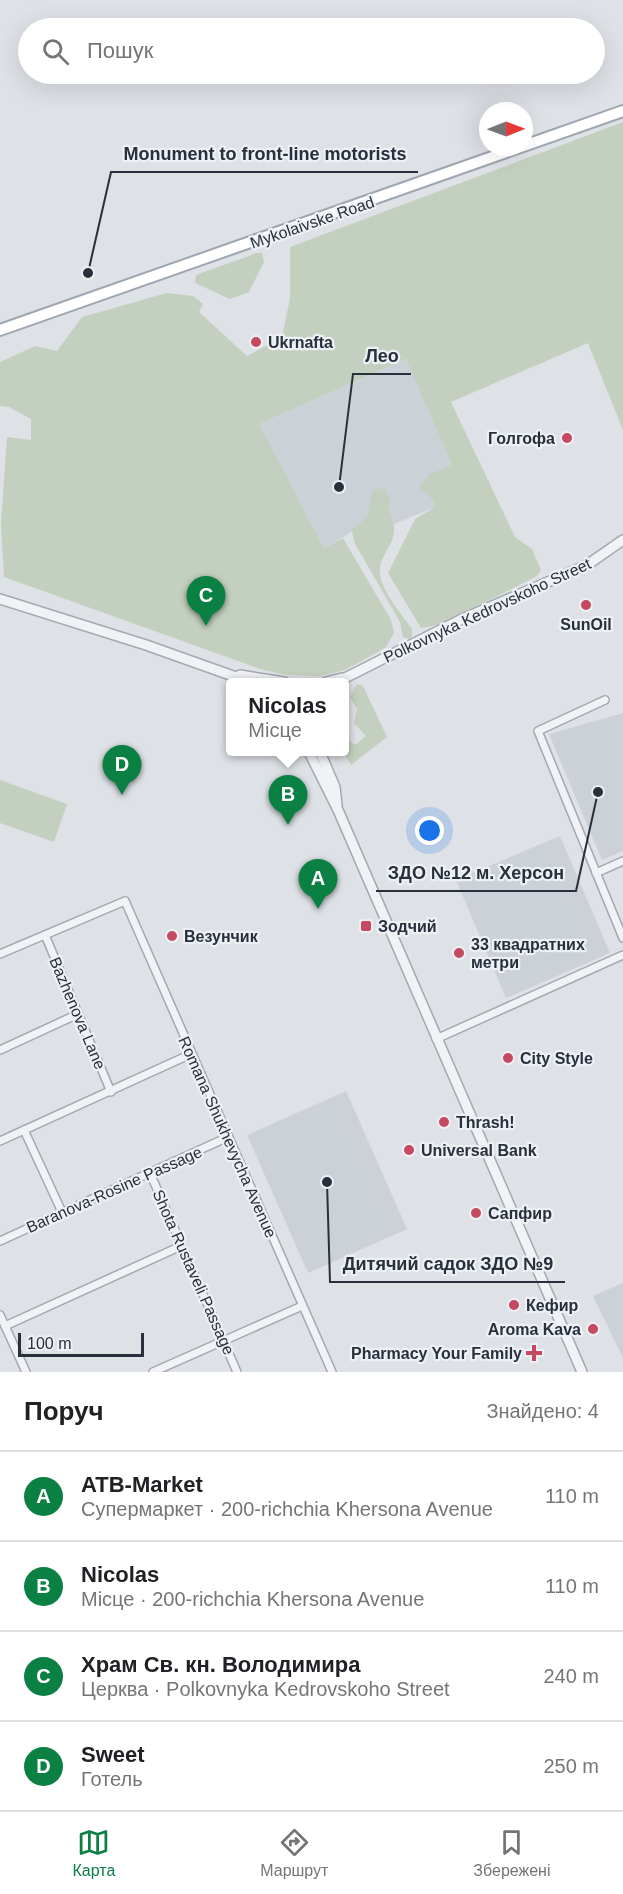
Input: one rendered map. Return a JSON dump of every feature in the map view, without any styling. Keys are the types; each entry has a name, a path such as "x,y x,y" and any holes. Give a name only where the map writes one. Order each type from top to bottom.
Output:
{"main road":[{"name":"Mykolaivske Road","path":"0,330 623,111"}],"street":[{"name":"Polkovnyka Kedrovskoho Street","path":"349,678 460,620 587,565 623,540"},
{"path":"0,598 240,678"},
{"path":"231,674 258,678"},
{"path":"605,700 538,730 623,938"},
{"path":"311,756 338,810 582,1372"},
{"path":"322,756 336,787 338,810"},
{"path":"596,873 623,861"},
{"name":"Romana Shukhevycha Avenue","path":"45,935 125,901 332,1372"},
{"path":"0,954 45,935"},
{"name":"Bazhenova Lane","path":"45,935 111,1092"},
{"path":"436,1039 623,955"},
{"path":"0,1050 78,1014"},
{"path":"0,1141 191,1054"},
{"path":"24,1130 62,1212"},
{"name":"Baranova-Rosine Passage","path":"0,1240 228,1137"},
{"name":"Shota Rustaveli Passage","path":"150,1173 237,1372"},
{"path":"5,1326 181,1246"},
{"path":"153,1372 302,1306"},
{"path":"0,1315 26,1372"}],"shaded area":[{"path":"407,359 452,465 435,507 392,525 387,511 324,548 258,424"},
{"path":"623,713 623,851 602,860 549,734"},
{"path":"560,836 610,953 506,998 456,880"},
{"path":"346,1091 407,1229 308,1273 247,1135"},
{"path":"623,1283 623,1358 593,1296"}],"green space":[{"path":"623,122 623,430 588,343 451,402 515,537 532,549 541,570 537,576 442,624 421,628 388,573 415,519 435,507 434,501 419,487 430,474 452,465 406,359 259,424 324,548 343,538 391,620 394,633 386,647 345,670 320,676 287,675 260,669 4,577 1,523 7,437 31,440 31,419 9,407 0,406 0,362 35,346 57,351 82,317 167,293 193,296 203,304 199,312 247,356 282,337 290,298 290,247"},
{"path":"262,253 264,262 249,292 230,299 195,283 196,275"},
{"path":"385,488 390,500 389,510 394,532 381,562 380,575 391,600 412,629 412,636 409,639 403,637 400,622 354,542 352,530 368,516 372,490"},
{"path":"357,684 363,686 387,737 351,765 345,756 349,756 349,741 355,745 366,736 354,723 357,709 350,697"},
{"path":"0,780 67,804 54,842 0,823"}],"place":[{"name":"Monument to front-line motorists","path":"88,273"},
{"name":"Ukrnafta","path":"256,342"},
{"name":"Голгофа","path":"567,438"},
{"name":"Лео","path":"339,487"},
{"name":"SunOil","path":"586,605"},
{"name":"Храм Св. кн. Володимира","path":"206,626"},
{"name":"ЗДО №12 м. Херсон","path":"598,792"},
{"name":"Sweet","path":"122,795"},
{"name":"Nicolas","path":"288,825"},
{"name":"ATB-Market","path":"318,909"},
{"name":"Зодчий","path":"366,926"},
{"name":"Везунчик","path":"172,936"},
{"name":"33 квадратних метри","path":"459,953"},
{"name":"City Style","path":"508,1058"},
{"name":"Thrash!","path":"444,1122"},
{"name":"Universal Bank","path":"409,1150"},
{"name":"Дитячий садок ЗДО №9","path":"327,1182"},
{"name":"Сапфир","path":"476,1213"},
{"name":"Кефир","path":"514,1305"},
{"name":"Aroma Kava","path":"593,1329"},
{"name":"Pharmacy Your Family","path":"534,1353"}]}
